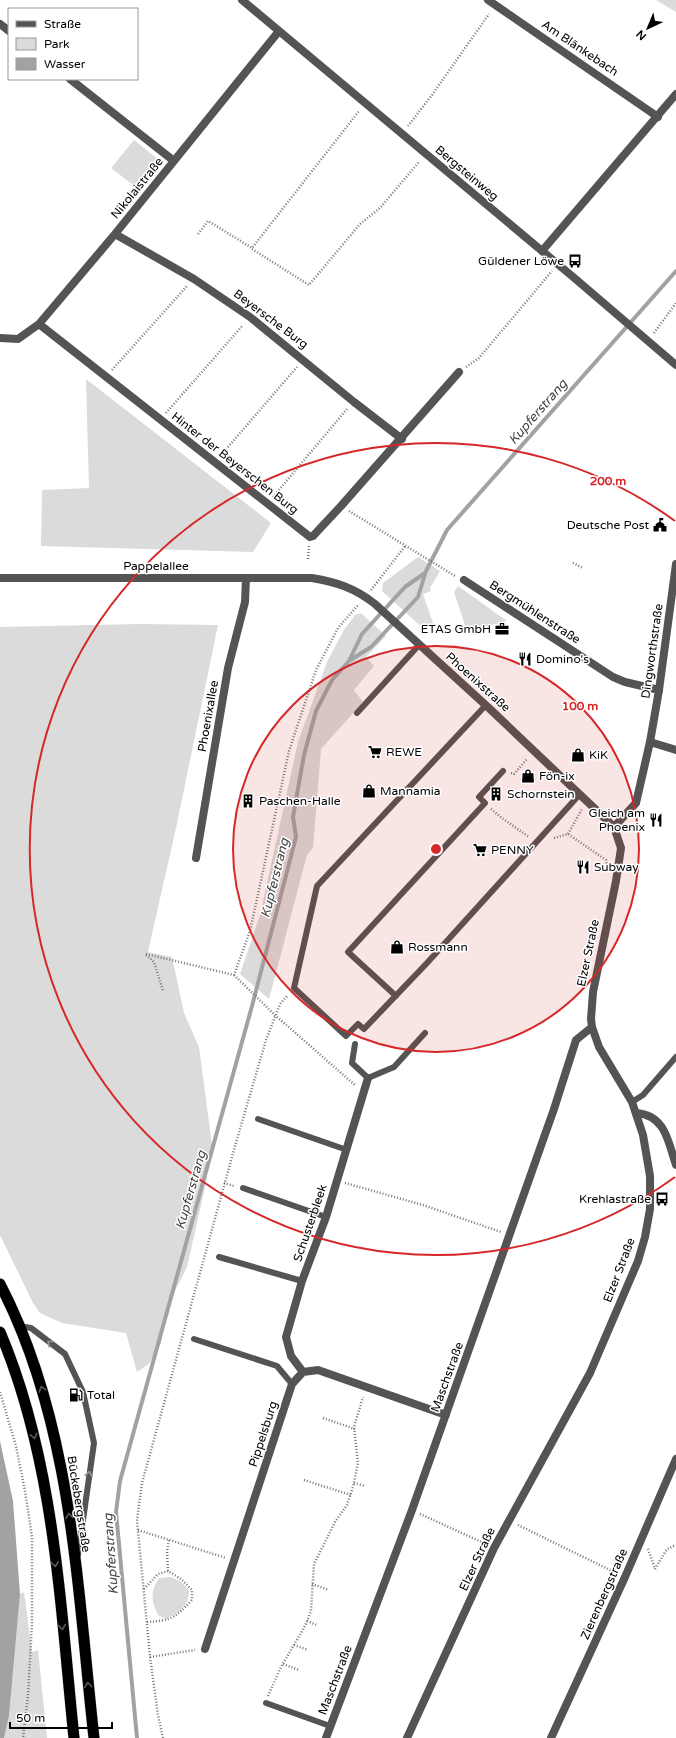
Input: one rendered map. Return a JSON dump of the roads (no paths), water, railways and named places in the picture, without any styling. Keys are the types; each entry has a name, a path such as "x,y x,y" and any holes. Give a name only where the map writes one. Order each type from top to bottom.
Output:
{"highway":[{"name":"Bückebergstraße","path":"0,1284 19,1326 41,1387 60,1462 77,1568 94,1738"},
{"path":"0,1332 18,1380 41,1470 53,1544 74,1738"}],"street":[{"name":"Bergsteinweg","path":"242,0 558,264 676,365"},
{"name":"Am Blänkebach","path":"488,0 658,117"},
{"path":"0,24 8,30"},
{"name":"Nikolaistraße","path":"0,338 18,339 39,324 115,234 279,31"},
{"path":"71,80 174,161"},
{"path":"542,251 658,117 676,94"},
{"name":"Beyersche Burg","path":"115,234 194,279 250,317 402,439"},
{"name":"Hinter der Beyerschen Burg","path":"39,324 310,537 314,536 402,439"},
{"path":"402,439 459,372"},
{"name":"Dingworthstraße","path":"650,742 659,690 676,564"},
{"name":"Pappelallee","path":"0,578 312,578"},
{"name":"Phoenixallee","path":"196,858 228,668 245,602 246,578"},
{"name":"Phoenixstraße","path":"312,578 332,581 354,589 375,604 486,705 614,826"},
{"name":"Bergmühlenstraße","path":"464,580 613,677 625,682 659,690"},
{"path":"614,826 636,803 650,742 676,750"},
{"name":"Elzer Straße","path":"406,1738 494,1548 590,1373 641,1252 648,1223 650,1176 645,1144 637,1113 599,1047 592,1027 591,1008 593,992 616,882 621,848 614,826"},
{"name":"Maschstraße","path":"326,1738 412,1510 554,1109 573,1048 579,1036 592,1027"},
{"name":"Schusterbleek","path":"303,1372 291,1356 286,1337 302,1281 326,1216 347,1150 368,1078"},
{"path":"637,1113 646,1114 655,1118 662,1128 676,1165"},
{"path":"303,1372 318,1370 446,1414"},
{"name":"Pippelsburg","path":"205,1649 292,1384 303,1372"},
{"name":"Zierenbergstraße","path":"551,1738 625,1577 676,1459"}],"lane":[{"path":"357,713 419,645"},
{"path":"486,705 317,886 294,988 346,1036 358,1024 364,1029 396,996 580,794"},
{"path":"396,996 348,952 485,803 479,797 503,771"},
{"path":"355,1044 352,1063 368,1078 394,1067 425,1033"},
{"path":"632,1102 643,1095 676,1057"},
{"path":"258,1119 347,1150"},
{"path":"243,1188 326,1216"},
{"path":"219,1257 302,1281"},
{"path":"19,1326 31,1328 65,1354 83,1392 94,1443 85,1500 77,1568"},
{"path":"194,1339 277,1366 292,1384"},
{"path":"266,1703 330,1726"}],"water":[{"path":"0,1441 13,1501 20,1594 9,1716 4,1738 0,1738"}],"waterway":[{"name":"Kupferstrang","path":"137,1738 116,1512 120,1481 252,1006 296,837 293,817 304,755 316,711 332,680 349,661 362,634 405,587 425,573 447,530 676,271"},
{"name":"Kupferstrang","path":"349,661 371,647 418,597 425,574"}],"place":[{"name":"Güldener Löwe","path":"575,261"},
{"name":"Deutsche Post","path":"660,525"},
{"name":"ETAS GmbH","path":"502,629"},
{"name":"Domino's","path":"525,659"},
{"name":"REWE","path":"375,752"},
{"name":"KiK","path":"578,755"},
{"name":"Fön-ix","path":"528,776"},
{"name":"Mannamia","path":"369,791"},
{"name":"Schornstein","path":"496,794"},
{"name":"Paschen-Halle","path":"248,801"},
{"name":"Gleich am Phoenix","path":"656,820"},
{"name":"PENNY","path":"480,850"},
{"name":"Subway","path":"583,867"},
{"name":"Rossmann","path":"397,947"},
{"name":"Krehlastraße","path":"662,1199"},
{"name":"Total","path":"76,1395"}]}
